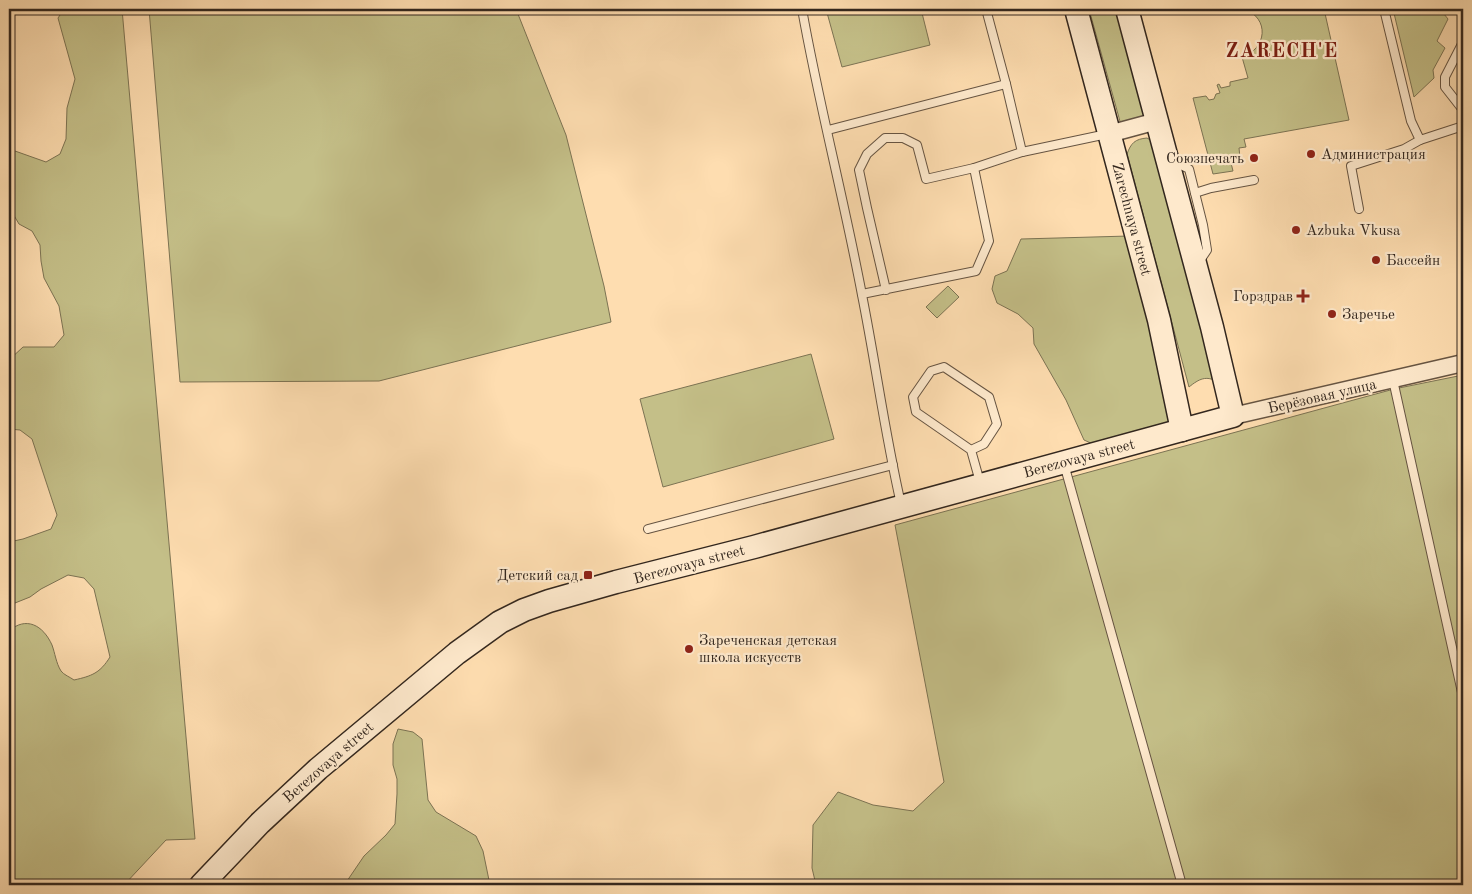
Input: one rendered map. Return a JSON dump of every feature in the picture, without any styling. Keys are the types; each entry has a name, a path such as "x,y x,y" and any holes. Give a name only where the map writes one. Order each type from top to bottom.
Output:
{"street":[{"name":"Zarechnaya street","path":"1076,9 1159,320 1182,430"},
{"path":"1127,9 1233,416"},
{"path":"1109,134 1157,120"},
{"name":"Берёзовая улица","path":"1182,430 1233,416 1393,380 1463,362"},
{"name":"Berezovaya street","path":"201,885 260,823 318,769 457,653 500,622 549,601 1182,430"}],"lane":[{"path":"802,9 815,80 828,130 862,294 902,506"},
{"path":"986,9 1022,152"},
{"path":"1384,9 1411,120 1420,140"},
{"path":"1463,42 1445,77 1445,87 1463,110"},
{"path":"828,130 1006,84"},
{"path":"1359,209 1351,166 1404,149 1420,140 1463,126"},
{"path":"886,290 866,208 859,170 867,154 885,138 903,138 917,145 926,179 974,168 1022,152 1109,134"},
{"path":"1167,159 1189,169 1203,225 1207,250 1196,268"},
{"path":"862,294 976,271 989,241 974,168"},
{"path":"1194,193 1254,180"},
{"path":"971,450 984,444 997,424 988,397 944,367 931,371 913,397 916,412 971,450 981,484"},
{"path":"1393,380 1463,696"},
{"path":"1063,462 1182,885"},
{"path":"648,529 893,465"}],"shaded area":[{"path":"64,9 122,9 195,839 166,840 124,885 9,885 9,631 15,626 22,624 34,625 39,628 44,632 52,645 61,671 74,680 95,673 103,667 110,657 94,589 84,578 68,575 30,597 15,603 9,599 9,542 51,529 57,515 32,439 20,430 9,429 9,360 23,347 54,347 64,335 59,306 44,278 40,245 32,231 19,224 9,207 9,150 46,162 60,154 66,139 67,108 75,79 58,18"},
{"path":"149,9 516,9 566,135 604,286 611,322 379,381 180,382"},
{"path":"826,9 921,9 930,45 842,67"},
{"path":"1089,9 1118,9 1149,117 1121,125"},
{"path":"1244,9 1324,9 1349,120 1244,139 1246,147 1239,148 1240,158 1230,159 1233,171 1213,174 1193,98 1206,96 1209,100 1214,99 1216,94 1220,93 1217,85 1219,84 1221,88 1230,86 1230,82 1248,78 1242,57 1257,47 1262,33 1258,19"},
{"path":"1393,9 1440,9 1448,19 1437,41 1445,48 1433,70 1434,78 1414,97"},
{"path":"1147,138 1154,142 1218,382 1206,378 1189,387 1127,154 1134,142"},
{"path":"1129,236 1179,422 1093,444 1084,440 1066,400 1034,344 1033,328 1018,314 997,303 992,289 995,276 1007,271 1021,239"},
{"path":"948,286 959,297 937,318 926,307"},
{"path":"811,354 834,439 663,487 640,399"},
{"path":"1463,375 1463,885 816,885 812,868 813,825 838,792 873,805 913,811 944,782 895,525 1394,389"},
{"path":"398,729 413,732 422,739 428,800 436,812 476,836 483,851 490,885 340,885 347,881 364,856 395,824 397,779 393,765 393,744"}],"place":[{"name":"Администрация","path":"1311,154"},
{"name":"Союзпечать","path":"1254,158"},
{"name":"Azbuka Vkusa","path":"1296,230"},
{"name":"Бассейн","path":"1376,260"},
{"name":"Горздрав","path":"1303,296"},
{"name":"Заречье","path":"1332,314"},
{"name":"Детский сад","path":"588,575"},
{"name":"Зареченская детская школа искусств","path":"689,649"}],"district":[{"name":"ZARECH'E","path":"1282,50"}]}
